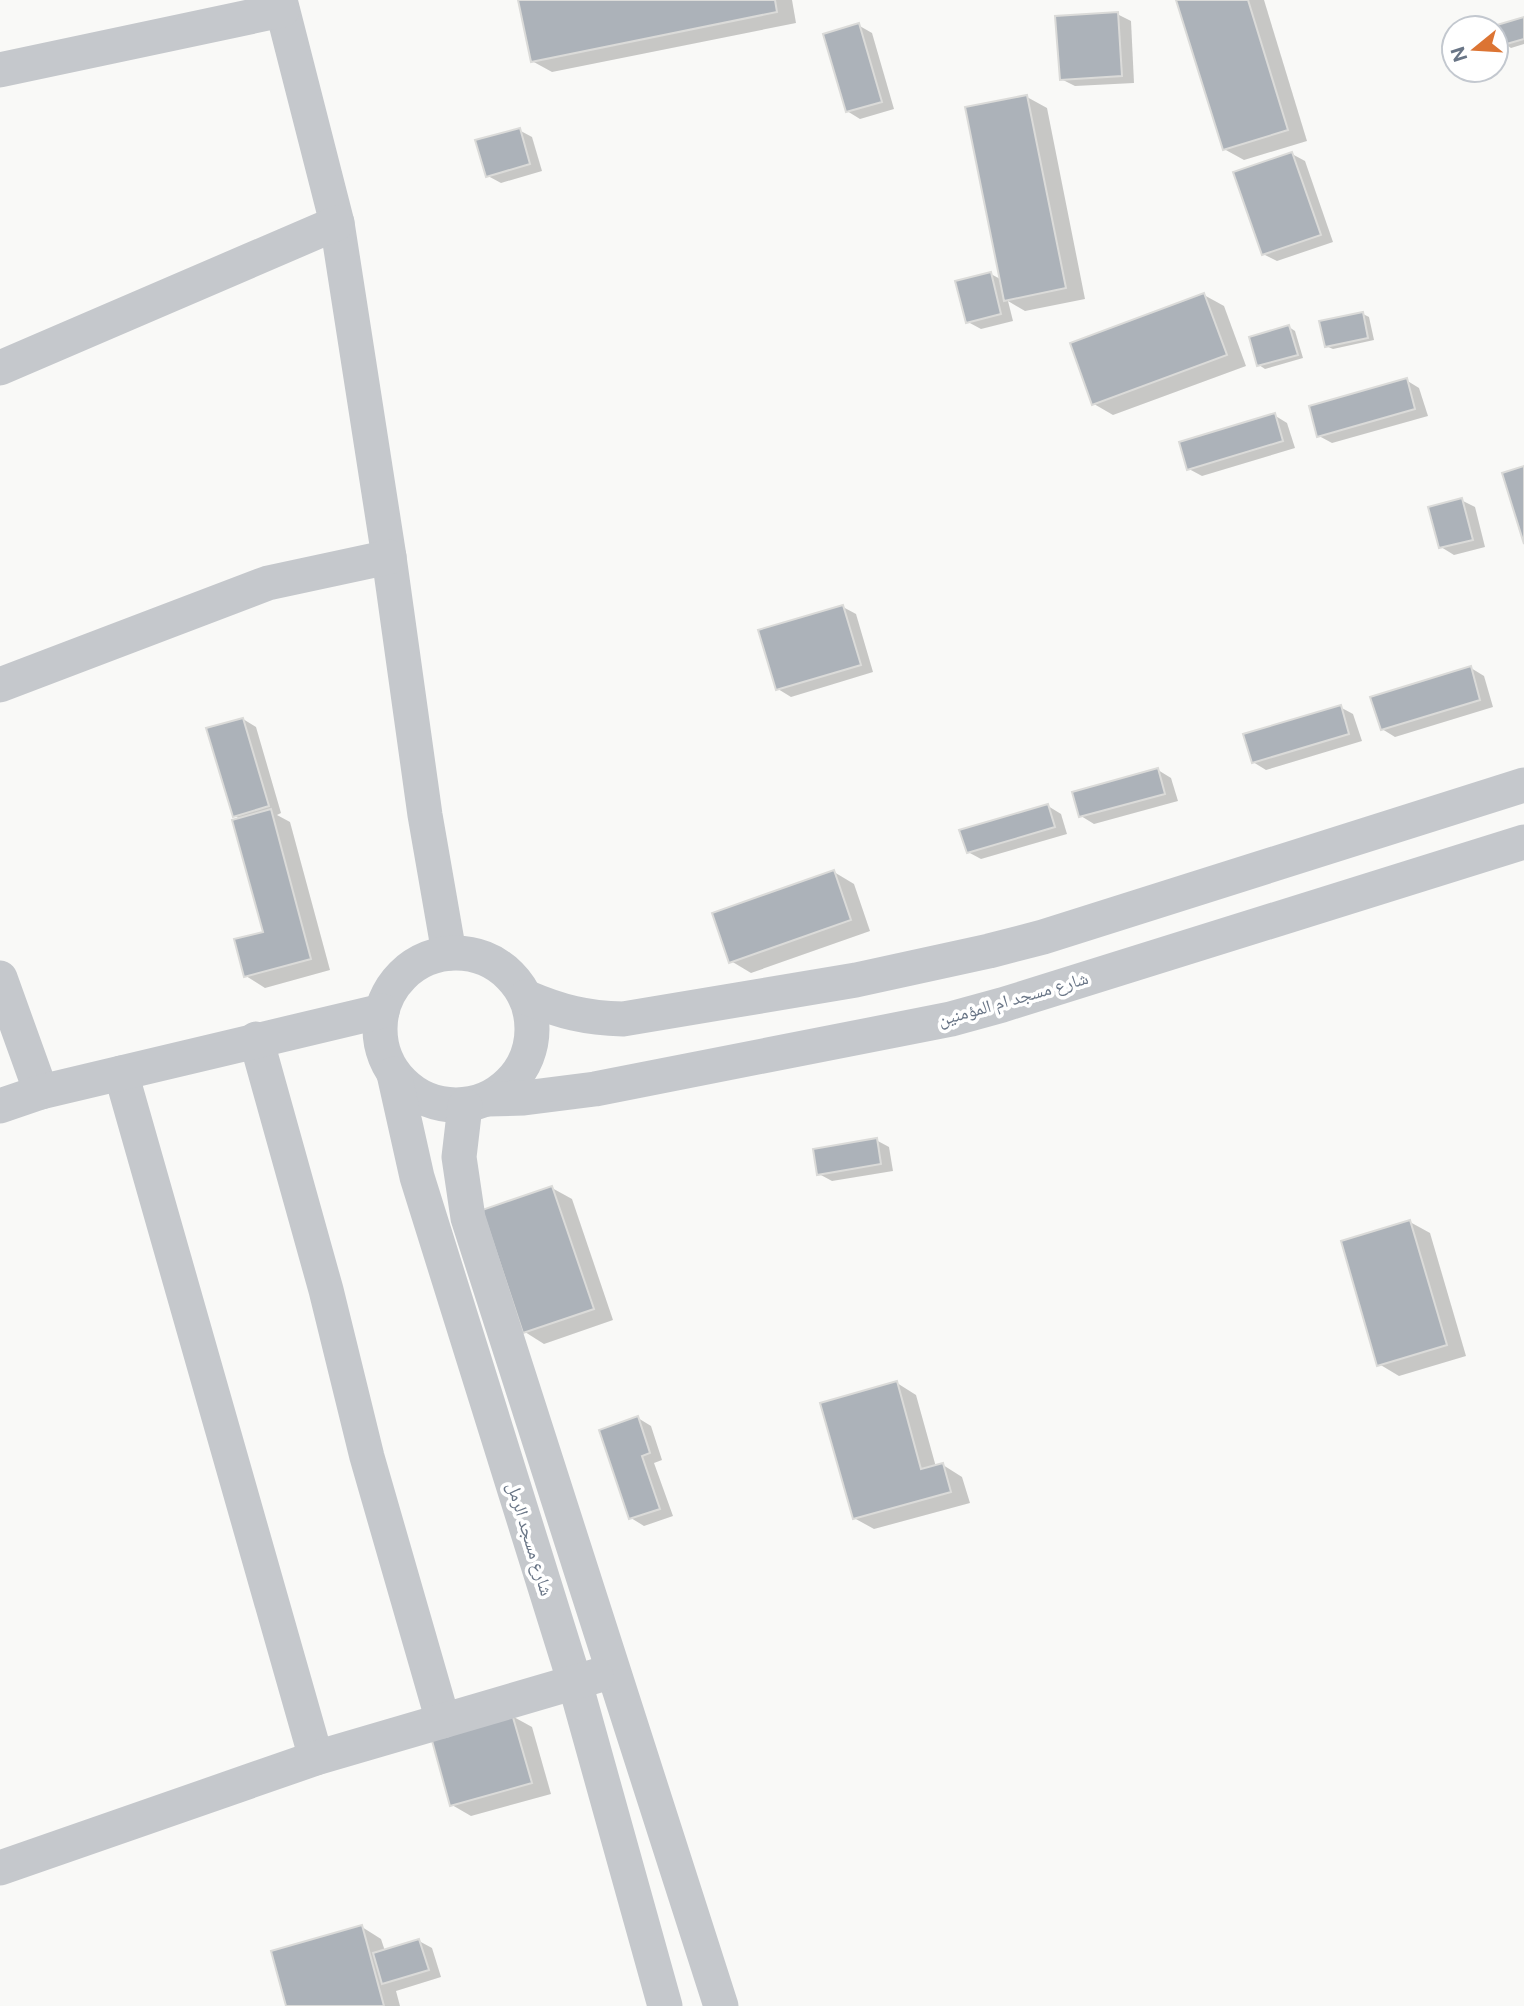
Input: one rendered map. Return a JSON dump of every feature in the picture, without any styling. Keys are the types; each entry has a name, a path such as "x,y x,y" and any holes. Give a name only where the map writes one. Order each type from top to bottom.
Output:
{"street":[{"path":"0,70 281,5 337,223 425,816 449,953"},
{"path":"0,368 337,223"},
{"path":"0,685 268,583 388,557"},
{"path":"526,997 568,1013 590,1018 623,1019 935,964 1044,937 1524,785"},
{"name":"شارع مسجد ام المؤمنين","path":"477,1102 595,1089 951,1019 1524,842"},
{"path":"449,953 472,954 495,962 513,978 526,997 532,1021 531,1045 523,1067 509,1086 477,1102 438,1104 414,1093 394,1074 384,1055 380,1033 382,1011 390,992 404,972 425,959 449,953"},
{"path":"935,964 951,1019"},
{"path":"0,978 41,1092"},
{"path":"0,1106 41,1092 382,1011"},
{"path":"256,1040 326,1290 367,1457 443,1721"},
{"path":"121,1073 316,1758"},
{"name":"شارع مسجد الرمل","path":"394,1074 410,1150 425,1203 575,1683 665,2006"},
{"path":"477,1102 459,1157 468,1219 721,2006"},
{"path":"0,1868 316,1758 613,1671"}],"building":[{"path":"518,0 775,0 777,12 531,62"},
{"path":"1176,0 1248,0 1288,130 1223,150"},
{"path":"1118,12 1122,76 1060,80 1055,16"},
{"path":"1524,17 1524,39 1510,43 1510,21"},
{"path":"859,23 882,102 846,112 823,34"},
{"path":"1027,95 1066,288 1004,301 965,107"},
{"path":"520,128 530,164 486,177 475,140"},
{"path":"1292,152 1321,235 1262,255 1233,172"},
{"path":"991,272 1001,314 966,323 955,281"},
{"path":"1204,293 1227,355 1092,405 1070,343"},
{"path":"1363,312 1368,338 1325,347 1319,321"},
{"path":"1289,325 1298,355 1257,366 1249,337"},
{"path":"1407,378 1415,409 1317,437 1309,406"},
{"path":"1275,413 1283,441 1187,470 1179,442"},
{"path":"1524,466 1524,544 1502,473"},
{"path":"1462,498 1473,540 1439,548 1428,507"},
{"path":"843,605 861,665 776,690 758,630"},
{"path":"1471,666 1480,700 1381,730 1370,697"},
{"path":"1341,705 1349,734 1252,763 1243,734"},
{"path":"243,718 269,806 233,817 206,728"},
{"path":"1158,768 1165,794 1079,817 1072,792"},
{"path":"1048,804 1055,827 967,853 959,830"},
{"path":"271,809 311,959 244,977 234,939 263,932 232,820"},
{"path":"834,870 851,920 729,963 712,913"},
{"path":"877,1138 881,1164 817,1175 813,1149"},
{"path":"552,1186 594,1309 523,1333 482,1210"},
{"path":"1410,1220 1447,1345 1377,1366 1341,1241"},
{"path":"897,1381 921,1469 943,1463 951,1492 853,1519 820,1403"},
{"path":"638,1416 650,1453 642,1456 660,1509 629,1519 599,1430"},
{"path":"512,1714 532,1783 450,1806 431,1737"},
{"path":"362,1925 384,2006 286,2006 271,1951"},
{"path":"419,1939 429,1970 382,1984 373,1953"}]}
